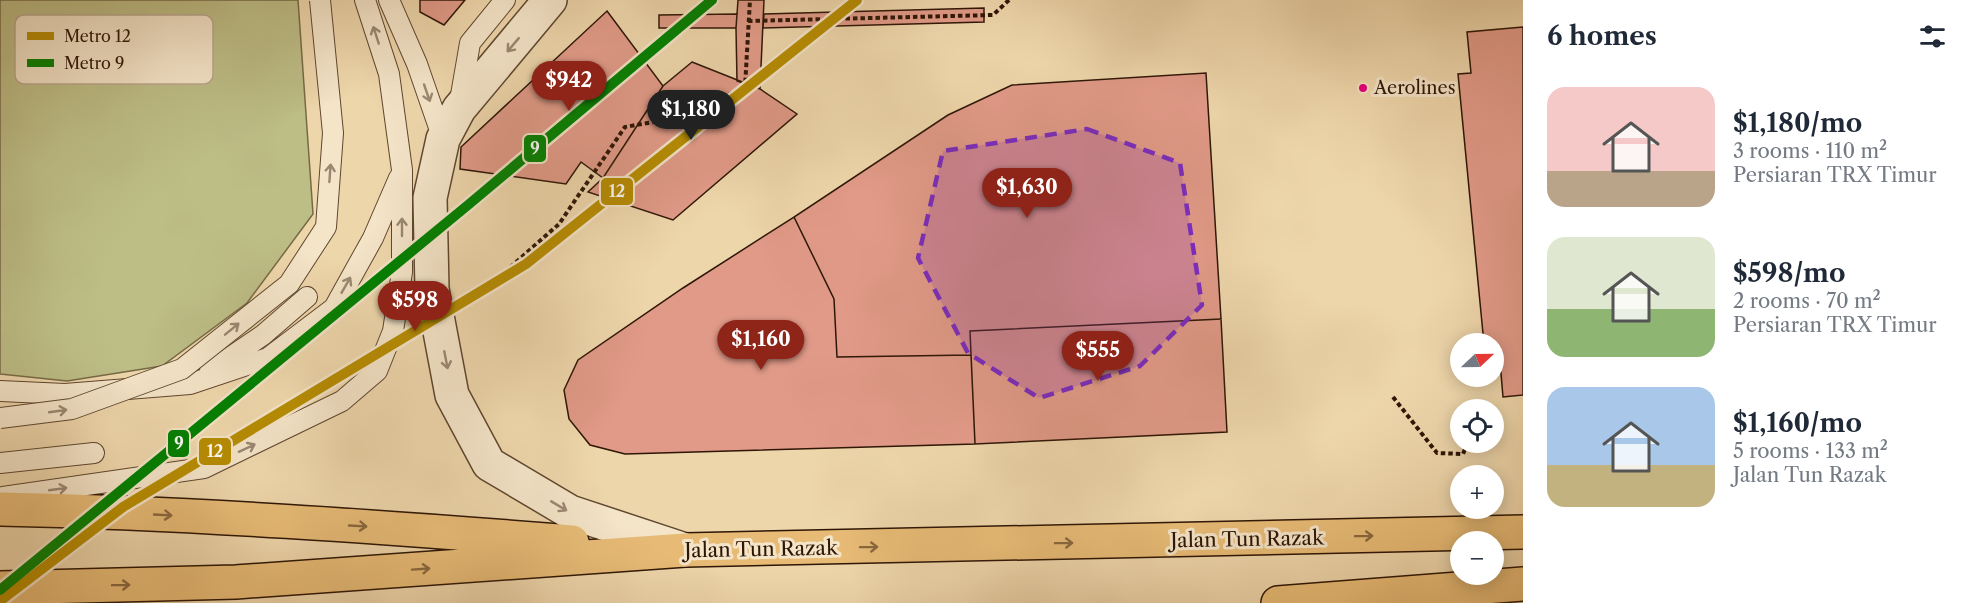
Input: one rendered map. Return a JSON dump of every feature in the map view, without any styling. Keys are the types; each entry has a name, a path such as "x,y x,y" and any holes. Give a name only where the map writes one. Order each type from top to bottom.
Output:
{"main road":[{"path":"0,508 80,510 381,528 685,550"},
{"name":"Jalan Tun Razak","path":"0,588 236,582 685,550 1523,532"},
{"path":"1278,603 1523,584"}],"street":[{"path":"550,0 459,109 443,139 430,198 432,289 453,394 489,464 570,512 685,550"}],"lane":[{"path":"0,418 72,409 182,369 289,284 326,227 333,133 320,0"},
{"path":"0,498 204,468 342,401 376,371 393,330 402,272 402,170 389,74 365,0"},
{"path":"389,0 417,64 443,139"},
{"path":"459,109 470,44 505,0"},
{"path":"0,391 65,394 190,384 268,358 334,308 373,238 402,170"},
{"path":"190,384 263,335 307,297"},
{"path":"0,463 94,453"}],"path":[{"path":"440,329 559,224 626,127 682,117 745,87 750,0"},
{"path":"748,21 993,15 1009,0"},
{"path":"1393,397 1437,453 1462,453"}],"highlighted area":[{"path":"1087,129 1180,163 1202,305 1140,366 1039,398 968,353 918,258 943,151"}],"green space":[{"path":"0,0 298,0 313,214 247,303 162,366 67,381 0,374"}],"building":[{"path":"420,0 465,0 444,25 420,12"},
{"path":"738,0 764,0 760,89 737,81"},
{"path":"984,8 984,22 763,28 764,14"},
{"path":"607,11 663,86 603,178 581,162 566,184 460,169 461,147"},
{"path":"737,14 736,28 659,28 659,15"},
{"path":"1523,27 1523,395 1503,397 1504,333 1483,333 1458,74 1471,73 1467,32"},
{"path":"692,62 760,89 797,114 673,220 588,192 603,178 663,86"},
{"path":"1206,73 1221,319 970,331 971,355 837,357 834,299 794,217 948,115 1012,85"},
{"path":"794,217 834,299 837,357 971,355 975,444 625,454 590,445 569,419 564,390 578,360 683,288"},
{"path":"1221,319 1227,432 975,444 970,331"}],"metro line":[{"name":"9","path":"0,590 468,205 712,0"},
{"name":"12","path":"0,601 123,507 526,264 857,0"}],"place":[{"name":"Aerolines","path":"1363,88"}]}
